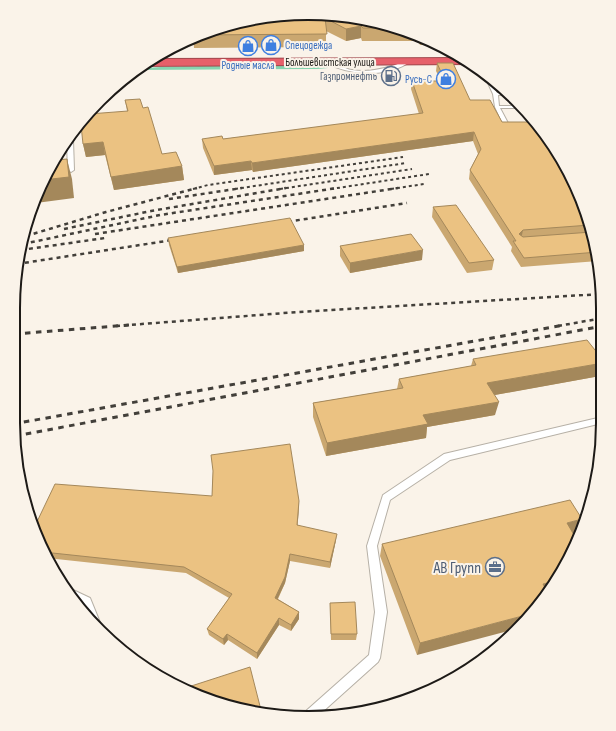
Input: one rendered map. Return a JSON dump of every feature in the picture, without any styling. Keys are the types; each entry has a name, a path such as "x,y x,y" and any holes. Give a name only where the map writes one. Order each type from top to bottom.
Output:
{"highway":[{"name":"Большевистская улица","path":"170,56 445,55"},
{"name":"Большевистская улица","path":"158,63 455,61"}],"lane":[{"path":"490,85 497,107 506,125"},
{"path":"494,94 501,94"},
{"path":"497,107 515,107"},
{"path":"70,146 71,170"},
{"path":"316,711 374,658 381,612 372,546 386,498 447,457 596,421"},
{"path":"81,600 86,602 90,611"}],"green space":[{"path":"330,66 328,68 317,69 147,70 150,68 165,67"}],"building":[{"path":"308,20 325,21 327,34 216,35 270,22"},
{"path":"331,21 346,22 374,28 363,28 361,26 346,29"},
{"path":"437,63 453,63 470,100 490,100 502,122 528,122 557,164 574,198 584,225 523,230 519,234 523,237 586,232 590,253 524,258 513,241 516,241 470,170 481,149 474,132 252,163 251,161 214,166 202,139 222,136 223,139 423,113 412,81 445,81"},
{"path":"140,99 143,108 148,107 162,154 176,152 182,166 111,177 103,142 83,144 82,131 95,114 128,111 125,100"},
{"path":"62,159 67,159 69,177 51,179 59,164"},
{"path":"456,205 494,260 469,263 433,207"},
{"path":"290,218 304,245 177,267 168,238"},
{"path":"411,234 423,250 350,263 340,246"},
{"path":"587,340 596,351 596,364 487,383 499,402 423,415 428,424 327,443 313,403 403,388 399,379 476,365 473,359"},
{"path":"290,444 299,501 297,525 337,534 330,562 290,554 285,577 275,598 299,612 291,625 279,618 257,653 227,634 223,639 207,629 232,594 184,567 52,553 37,521 55,484 212,496 213,471 211,455"},
{"path":"570,500 581,517 579,520 567,523 574,534 566,550 547,583 543,584 544,587 522,616 420,643 382,544"},
{"path":"355,602 357,634 331,634 330,603"},
{"path":"250,667 260,707 215,696 191,686"}],"railway":[{"path":"193,189 208,185 403,157"},
{"path":"235,189 406,163"},
{"path":"281,189 412,169"},
{"path":"331,189 429,174"},
{"path":"391,189 424,184"},
{"path":"30,235 106,212 197,188"},
{"path":"169,199 242,188"},
{"path":"281,189 286,188"},
{"path":"28,243 160,215 337,188"},
{"path":"95,234 398,188"},
{"path":"64,229 151,211 281,189"},
{"path":"280,223 407,203"},
{"path":"27,249 105,238"},
{"path":"24,263 179,239"},
{"path":"129,325 298,312 595,294"},
{"path":"558,326 596,319"},
{"path":"20,334 129,325"},
{"path":"116,326 129,325"},
{"path":"20,423 564,325"},
{"path":"21,435 596,327"}],"place":[{"name":"Спецодежда","path":"271,45"},
{"name":"Родные масла","path":"248,46"},
{"name":"Газпромнефть","path":"391,76"},
{"name":"Русь-С","path":"446,79"},
{"name":"АВ Групп","path":"495,567"}]}
